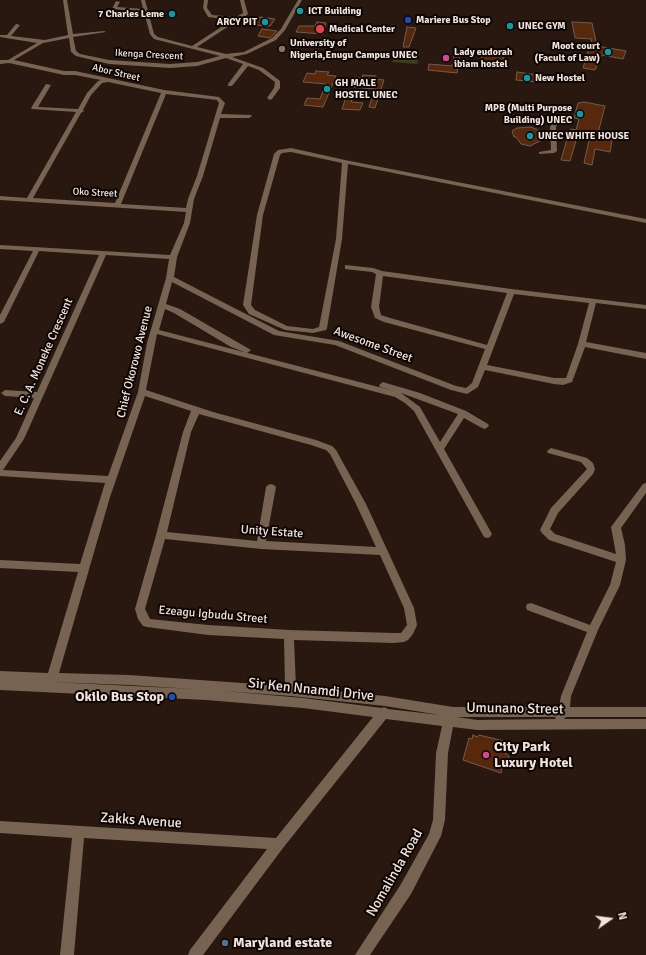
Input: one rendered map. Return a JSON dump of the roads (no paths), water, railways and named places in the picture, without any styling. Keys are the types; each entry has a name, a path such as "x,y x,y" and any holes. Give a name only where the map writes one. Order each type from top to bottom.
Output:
{"street":[{"name":"Ikenga Crescent","path":"65,0 70,36 74,52 93,60 168,66 192,65 226,56 245,53 274,39 291,17 300,0"},
{"path":"143,0 152,34 156,38 226,56 261,69 278,82 277,88 270,98"},
{"path":"206,0 205,8 209,15 239,19"},
{"path":"192,48 239,19 246,12 242,0"},
{"path":"118,2 114,8 147,11"},
{"path":"8,37 18,25"},
{"path":"0,36 42,42 54,41 70,36 104,32"},
{"path":"0,62 9,61 42,42"},
{"path":"208,61 212,53"},
{"name":"Abor Street","path":"9,61 164,92 184,93 219,100"},
{"path":"230,85 247,64"},
{"path":"29,200 40,178 94,87 100,82 108,80"},
{"path":"48,85 34,108 81,111"},
{"path":"118,204 164,92"},
{"name":"Chief Okorowo Avenue","path":"52,677 104,497 112,480 142,392 145,368 170,278 173,257 187,223 188,210 222,103 219,100"},
{"path":"218,116 249,116"},
{"path":"541,153 554,151 553,127 555,122"},
{"path":"345,162 339,239 323,328 313,331 285,328 252,312 247,305 260,215 277,154 280,151 291,150 646,221"},
{"name":"Oko Street","path":"0,198 118,204 188,210"},
{"path":"0,247 173,257"},
{"path":"0,322 37,249"},
{"name":"E. C. A. Moneke Crescent","path":"0,468 20,439 39,395 64,344 103,253"},
{"path":"348,267 374,270 380,273 511,291 646,307"},
{"path":"380,273 375,307 378,316 387,320 489,348"},
{"name":"Awesome Street","path":"170,278 277,333 336,343 462,391 472,389 511,291"},
{"path":"482,367 563,382 569,380 582,344 593,301"},
{"path":"162,305 208,328 234,345 251,352 402,390 463,413 485,426"},
{"path":"195,341 208,328"},
{"path":"155,331 398,395 414,405 417,409 488,534"},
{"path":"582,344 646,356"},
{"path":"142,392 196,410 329,448 333,452 361,504 381,551"},
{"path":"6,394 39,395"},
{"name":"Ezeagu Igbudu Street","path":"196,410 187,432 161,535 140,609 142,616 147,623 208,630 289,635 404,637 409,632 412,625 409,608 381,551"},
{"path":"439,450 463,413"},
{"path":"550,451 584,460 590,465 591,469 590,472 554,511 545,530 552,537 621,560"},
{"path":"0,473 112,480"},
{"path":"554,724 563,713 566,696 593,630 615,585 621,560 617,525 646,486"},
{"path":"260,545 271,487"},
{"name":"Unity Estate","path":"161,535 260,545 381,551"},
{"path":"0,564 83,568"},
{"path":"531,607 593,630"},
{"path":"289,635 291,691"},
{"name":"Sir Ken Nnamdi Drive","path":"0,676 52,677 303,703 384,707"},
{"name":"Sir Ken Nnamdi Drive","path":"0,684 128,685 291,691 384,707"},
{"name":"Sir Ken Nnamdi Drive","path":"195,955 384,707"},
{"name":"Umunano Street","path":"384,707 453,712 646,712"},
{"name":"Umunano Street","path":"384,707 449,722 491,725 646,724"},
{"name":"Nomalinda Road","path":"362,955 406,888 435,836 440,802 442,753 449,722"},
{"name":"Zakks Avenue","path":"0,827 79,831 151,838 279,844"},
{"path":"67,955 79,831"}],"place":[{"name":"ICT Building","path":"300,11"},
{"name":"7 Charles Leme","path":"172,14"},
{"name":"Mariere Bus Stop","path":"408,20"},
{"name":"ARCY PIT","path":"265,22"},
{"name":"UNEC GYM","path":"510,26"},
{"name":"Medical Center","path":"320,29"},
{"name":"University of Nigeria,Enugu Campus UNEC","path":"282,49"},
{"name":"Moot court (Facult of Law)","path":"608,52"},
{"name":"Lady eudorah ibiam hostel","path":"446,58"},
{"name":"New Hostel","path":"527,78"},
{"name":"GH MALE HOSTEL UNEC","path":"327,89"},
{"name":"MPB (Multi Purpose Building) UNEC","path":"580,114"},
{"name":"UNEC WHITE HOUSE","path":"530,136"},
{"name":"Okilo Bus Stop","path":"172,697"},
{"name":"City Park Luxury Hotel","path":"486,755"},
{"name":"Maryland estate","path":"225,943"}]}
